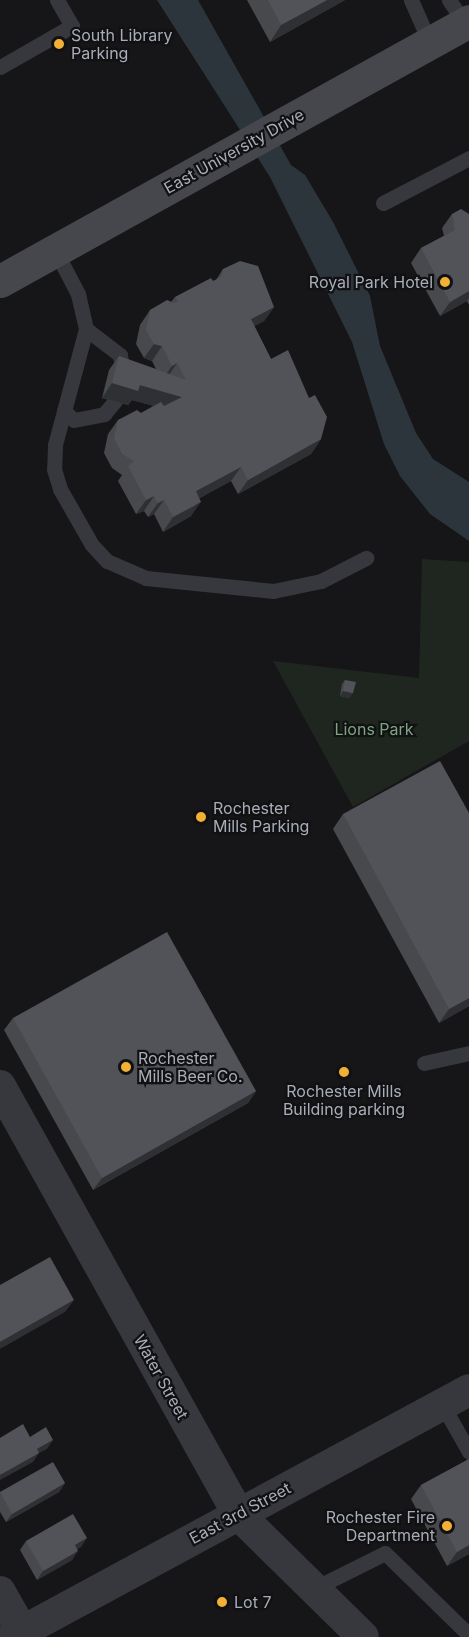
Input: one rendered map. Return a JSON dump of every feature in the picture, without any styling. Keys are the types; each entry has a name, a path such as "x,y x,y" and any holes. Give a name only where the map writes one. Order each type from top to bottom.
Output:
{"street":[{"name":"East University Drive","path":"0,281 429,43 461,15"},
{"name":"Water Street","path":"0,1086 238,1514 363,1637"},
{"name":"East 3rd Street","path":"17,1634 456,1397"},
{"path":"0,1592 17,1634"}],"lane":[{"path":"0,67 72,26 57,0"},
{"path":"411,0 429,43"},
{"path":"383,203 469,158"},
{"path":"55,250 78,294 86,329 55,445 54,470 60,489 92,545 107,561 126,572 146,578 273,591 321,581 366,558"},
{"path":"86,329 120,355 123,374"},
{"path":"64,411 74,420 104,414 115,401"},
{"path":"424,1063 469,1053"},
{"path":"456,1397 469,1452"},
{"path":"313,1589 385,1553 469,1635"}],"green space":[{"name":"Lions Park","path":"422,559 469,562 469,741 353,807 273,661 419,678"}],"shaded area":[{"path":"157,0 198,0 291,165 305,175 333,222 370,296 380,346 416,433 433,459 469,482 469,541 430,514 400,476 384,444 352,342 270,177"}],"building":[{"path":"268,0 327,0 281,25"},
{"name":"Royal Park Hotel","path":"461,209 469,214 469,291 450,302 421,248 455,230 452,214"},
{"path":"240,261 258,266 274,307 251,319 271,359 288,350 309,398 315,395 327,417 321,439 248,480 241,467 196,491 201,502 173,517 164,500 158,503 154,496 146,500 128,466 134,461 122,454 114,438 118,420 137,410 141,413 161,402 164,406 182,397 140,385 138,391 112,383 119,356 186,380 177,363 172,366 162,346 154,344 146,330 150,310 167,300 174,303 178,301 175,297 211,278 213,281 221,277 223,269"},
{"path":"345,680 356,682 353,693 343,691"},
{"path":"440,761 469,813 469,998 449,1009 343,814"},
{"name":"Rochester Mills Beer Co.","path":"167,932 256,1091 102,1178 13,1018"},
{"path":"50,1257 74,1300 0,1342 0,1285"},
{"path":"23,1424 30,1437 46,1427 53,1440 37,1449 39,1453 0,1475 0,1438"},
{"name":"Rochester Fire Department","path":"469,1459 469,1545 457,1552 421,1485"},
{"path":"53,1462 65,1483 12,1514 0,1492"},
{"path":"73,1514 87,1538 75,1545 78,1551 43,1571 26,1541"}],"place":[{"name":"South Library Parking","path":"59,44"},
{"name":"Royal Park Hotel","path":"445,282"},
{"name":"Rochester Mills Parking","path":"201,817"},
{"name":"Rochester Mills Beer Co.","path":"126,1067"},
{"name":"Rochester Mills Building parking","path":"344,1072"},
{"name":"Rochester Fire Department","path":"447,1526"},
{"name":"Lot 7","path":"222,1602"}]}
